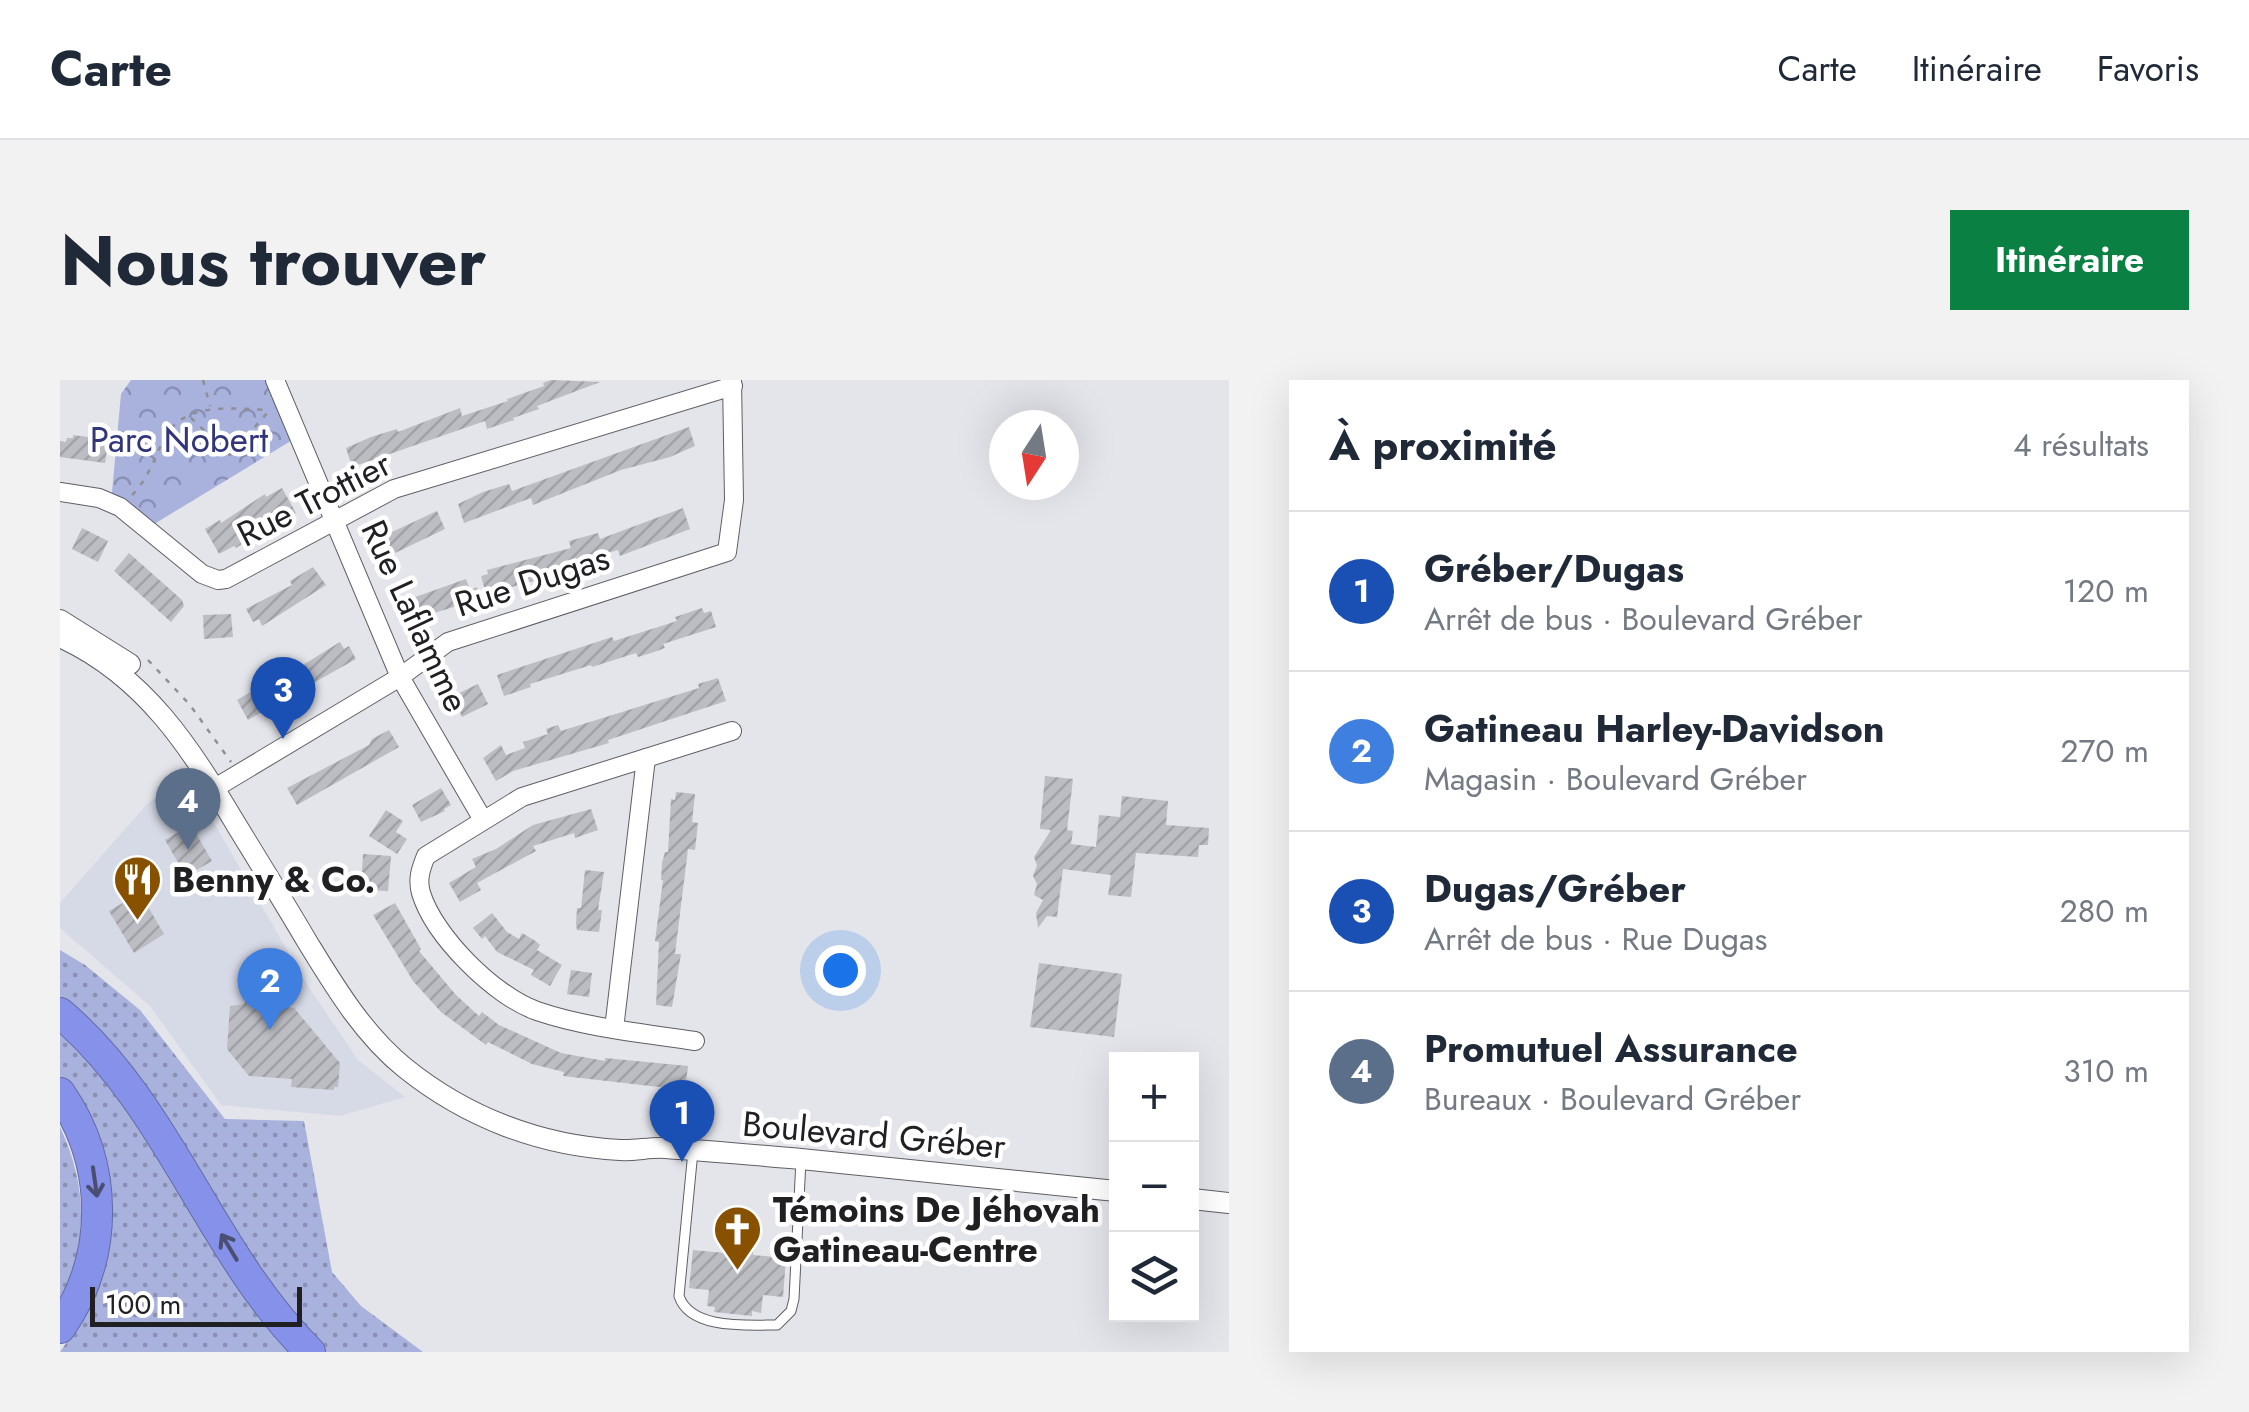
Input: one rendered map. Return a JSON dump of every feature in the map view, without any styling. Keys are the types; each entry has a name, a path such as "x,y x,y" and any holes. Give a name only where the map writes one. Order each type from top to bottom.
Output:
{"highway":[{"path":"60,1013 100,1051 134,1092 248,1277 310,1352"},
{"path":"60,1092 88,1147 98,1201 88,1271 80,1296 60,1328"}],"street":[{"name":"Rue Laflamme","path":"275,380 278,408 334,521 400,677 484,820"},
{"name":"Rue Trottier","path":"60,492 99,498 120,507 202,574 218,580 236,576 394,489 732,383"},
{"name":"Rue Dugas","path":"227,782 400,677 448,642 727,552 734,500 732,383"},
{"name":"Boulevard Gréber","path":"60,620 118,655 153,683 181,713 227,782 328,975 365,1028 403,1066 456,1104 484,1119 568,1144 622,1150 693,1150 1109,1190"},
{"name":"Boulevard Gréber","path":"60,637 105,662 142,691 227,782"},
{"path":"695,1040 614,1028 534,1010 495,986 459,954 436,926 420,892 419,873 426,856 534,792 732,731"},
{"path":"614,1028 646,758"},
{"path":"1199,1200 1229,1203"}],"lane":[{"path":"693,1150 679,1296 690,1312 710,1321 777,1324 791,1311 801,1160"}],"path":[{"path":"203,380 210,408"},
{"path":"120,507 143,484 166,434 189,416 210,408 278,408"},
{"path":"189,416 230,455 278,408"},
{"path":"139,653 162,672 190,705 227,782"}],"shaded area":[{"path":"187,776 306,983 358,1060 405,1097 340,1116 221,1105 150,1006 60,928 60,903 147,804"}],"green space":[{"name":"Parc Nobert","path":"131,380 275,380 299,436 146,529 111,503 121,394"},
{"path":"60,950 140,1010 225,1119 304,1121 332,1272 361,1306 423,1352 326,1352 298,1326 60,998"},
{"path":"60,1032 125,1102 254,1309 291,1352 60,1352 88,1311 102,1275 60,1083"},
{"path":"60,1127 76,1171 81,1215 76,1259 60,1303"}],"building":[{"path":"551,380 600,382 537,406 539,409 514,420 487,429 485,421 352,467 346,448 371,437 397,429 398,432 460,408 462,416 508,401"},
{"path":"689,427 695,446 670,457 621,470 533,505 531,498 464,523 458,504 483,492 509,484 512,491"},
{"path":"73,435 108,443 105,463 60,457 60,441 66,442"},
{"path":"282,488 296,513 219,554 205,529"},
{"path":"683,508 690,529 620,556 618,550 589,558 562,566 564,573 486,594 481,576 488,574 487,570 571,548 569,541 598,533 600,539"},
{"path":"437,511 445,529 395,553 393,549 385,553 379,538"},
{"path":"82,528 108,541 98,562 72,549"},
{"path":"129,553 182,600 184,606 171,622 114,571"},
{"path":"313,567 326,585 262,626 259,619 253,622 246,609 292,585 290,581"},
{"path":"466,579 470,590 477,587 480,599 411,620 404,601"},
{"path":"702,608 704,613 711,611 716,627 663,644 665,648 651,653 591,665 504,696 497,675 612,637 614,641 677,621 675,617"},
{"path":"231,614 233,637 204,639 203,615"},
{"path":"340,642 344,649 349,646 356,659 248,720 237,700 259,687 261,691"},
{"path":"718,678 726,701 608,740 609,743 513,771 496,781 483,758 501,745 506,755 525,748 523,742 548,734 546,729 558,725 561,731 699,688 698,684"},
{"path":"478,684 488,704 462,717 453,696"},
{"path":"389,730 399,747 297,805 287,788 369,745"},
{"path":"1045,776 1073,779 1067,830 1073,831 1071,844 1096,847 1099,815 1120,817 1122,796 1168,801 1166,825 1209,828 1208,845 1199,845 1198,857 1136,853 1131,897 1108,895 1111,875 1063,869 1057,917 1047,916 1038,928 1036,913 1043,900 1034,895 1034,857 1051,830 1040,829"},
{"path":"441,788 451,805 421,822 412,805"},
{"path":"676,792 695,794 692,822 698,823 695,850 688,849 675,954 681,954 672,1007 656,1005 659,942 655,941 671,799 675,800"},
{"path":"591,809 598,830 533,846 536,851 477,883 481,890 460,902 449,883 476,867 472,859 533,825"},
{"path":"386,810 403,821 396,832 407,839 397,854 369,836"},
{"path":"191,825 212,861 186,876 165,840"},
{"path":"363,854 391,856 388,891 361,890"},
{"path":"585,870 604,872 599,932 577,930"},
{"name":"Benny & Co.","path":"140,893 164,934 134,953 109,911"},
{"path":"395,903 419,951 479,1016 482,1012 499,1025 561,1053 605,1061 688,1066 685,1090 563,1076 564,1072 532,1064 488,1042 486,1045 441,1012 413,981 373,915"},
{"path":"492,913 507,932 519,939 522,933 534,940 540,945 537,950 562,965 550,986 531,975 534,970 497,952 473,928"},
{"path":"1039,963 1122,974 1114,1037 1030,1027"},
{"path":"571,970 592,973 589,997 567,994"},
{"path":"245,1000 294,1008 340,1063 338,1087 291,1087 292,1079 249,1076 227,1049 230,1006 244,1004"},
{"name":"Témoins De Jéhovah Gatineau-Centre","path":"728,1233 755,1236 753,1255 786,1258 783,1297 763,1295 761,1313 752,1311 752,1316 714,1312 715,1307 707,1306 709,1290 689,1288 693,1250 725,1253"}],"place":[{"name":"Dugas/Gréber","path":"283,739"},
{"name":"Promutuel Assurance","path":"188,850"},
{"name":"Benny & Co.","path":"137,922"},
{"name":"Gatineau Harley-Davidson","path":"270,1030"},
{"name":"Gréber/Dugas","path":"682,1162"},
{"name":"Témoins De Jéhovah Gatineau-Centre","path":"738,1272"}]}
